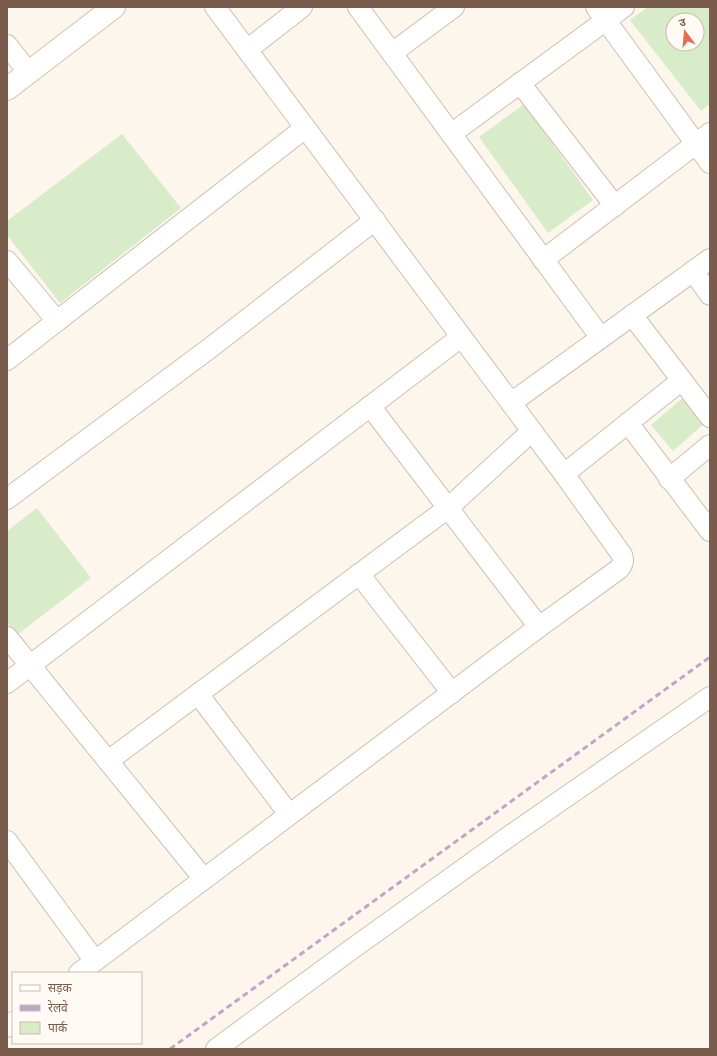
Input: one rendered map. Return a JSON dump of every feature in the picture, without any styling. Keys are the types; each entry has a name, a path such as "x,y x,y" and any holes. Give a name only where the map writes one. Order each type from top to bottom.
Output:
{"street":[{"path":"7,89 114,7"},
{"path":"80,972 452,692 619,569 624,560 622,555 564,474 215,7"},
{"path":"247,50 302,7"},
{"path":"358,7 601,338"},
{"path":"392,53 454,7"},
{"path":"451,134 520,83 601,14 624,7"},
{"path":"601,14 703,138 710,163"},
{"path":"7,45 29,72"},
{"path":"520,83 614,206"},
{"path":"7,360 305,128"},
{"path":"543,260 703,138"},
{"path":"7,499 210,348 375,220"},
{"path":"511,403 710,259"},
{"path":"7,261 57,321"},
{"path":"693,271 710,295"},
{"path":"632,316 710,417"},
{"path":"7,683 461,337"},
{"path":"564,474 682,380"},
{"path":"370,406 540,627"},
{"path":"628,423 710,531"},
{"path":"108,761 448,508 532,431"},
{"path":"669,478 710,445"},
{"path":"359,574 452,692"},
{"path":"7,637 204,879"},
{"path":"198,694 290,814"},
{"path":"216,1049 511,835 710,697"},
{"path":"10,852 96,961"}],"green space":[{"path":"648,7 710,7 710,104 701,111 630,20"},
{"path":"524,104 593,200 548,233 479,137"},
{"path":"122,134 181,208 60,303 7,235 7,221"},
{"path":"686,395 708,420 673,451 651,425"},
{"path":"37,508 91,578 17,635 7,623 7,531"}],"railway":[{"path":"170,1049 710,657"}]}
